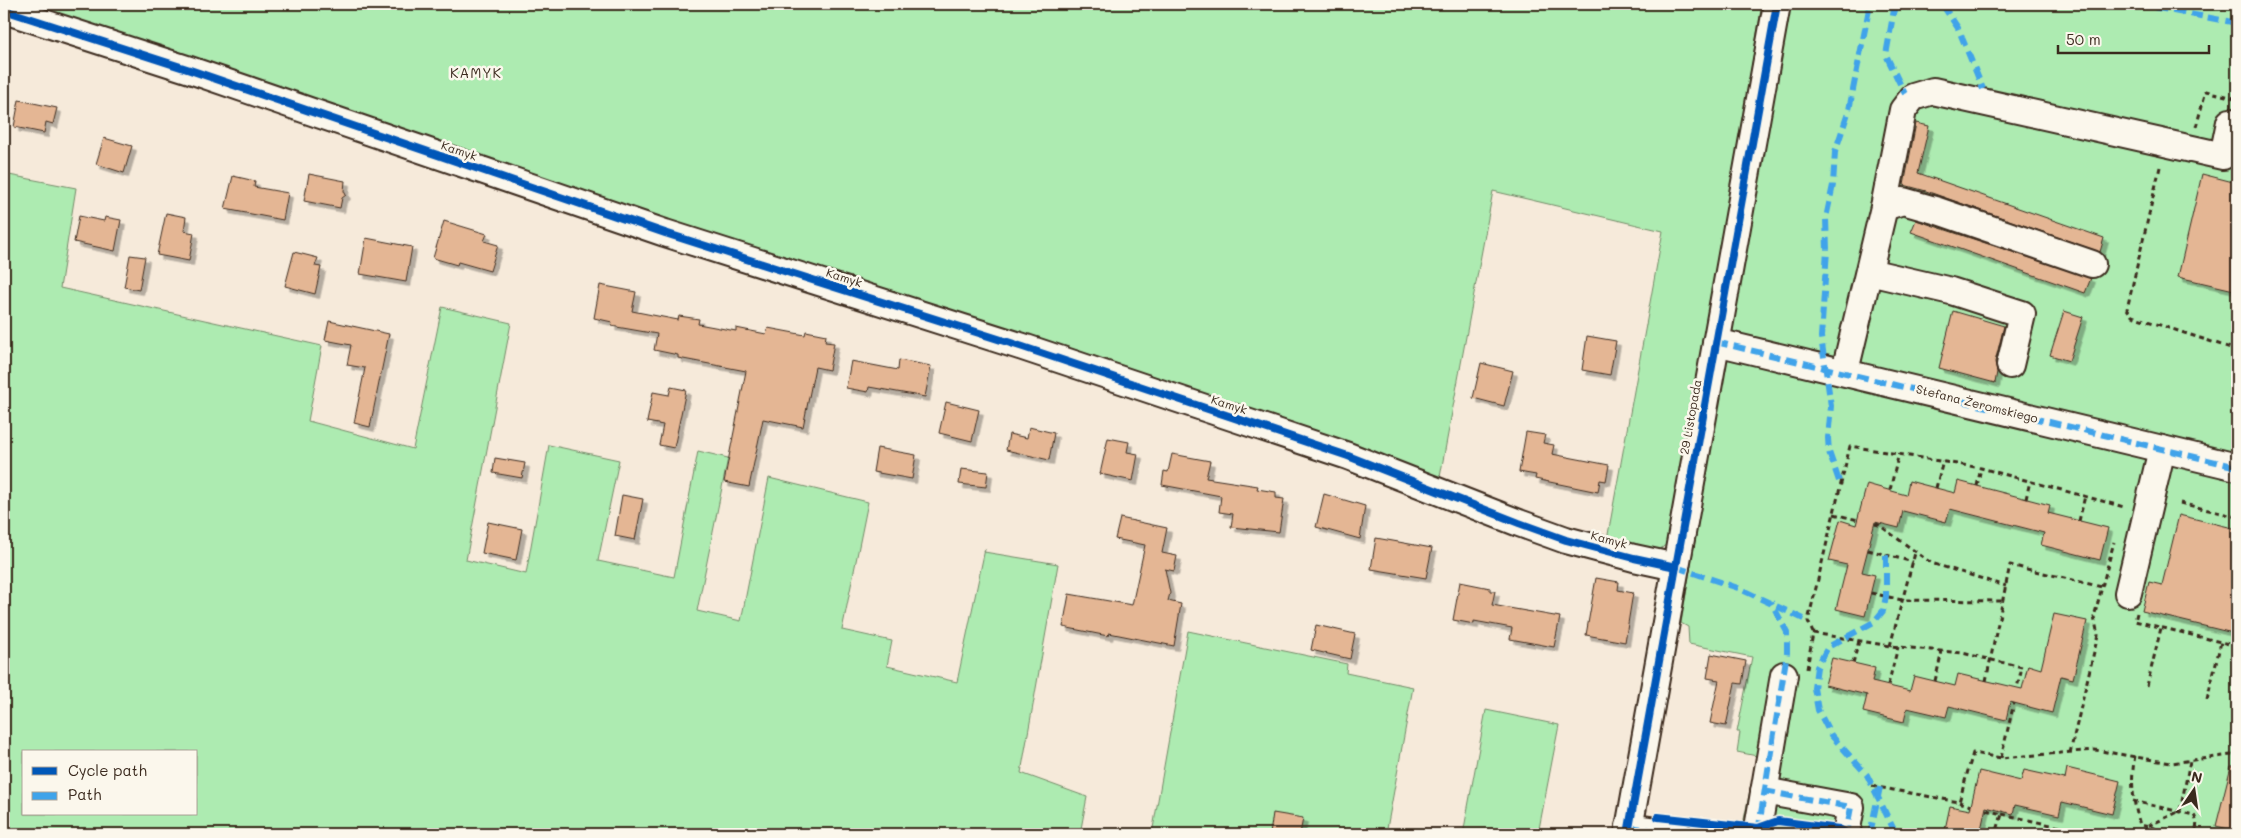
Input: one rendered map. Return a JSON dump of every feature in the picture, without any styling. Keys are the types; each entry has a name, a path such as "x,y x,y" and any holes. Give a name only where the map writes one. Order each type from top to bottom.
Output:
{"street":[{"name":"29 Listopada","path":"1629,831 1777,4"},
{"name":"Kamyk","path":"4,10 190,70 665,233 1023,347 1348,456 1566,540 1676,567"},
{"path":"1845,371 1884,207 1903,110 1913,97 1933,90 2222,156 2234,110"},
{"path":"1884,207 1903,202 1912,204 2092,264"},
{"path":"1868,272 1951,291 2022,314 2010,365"},
{"name":"Stefana Żeromskiego","path":"1716,342 1845,371 2237,467"},
{"path":"2133,602 2162,450"},
{"path":"1757,834 1764,791 1795,673"},
{"path":"1764,791 1851,807 1846,834"},
{"path":"1629,831 1678,834"}],"path":[{"path":"2206,90 2234,110"},
{"path":"2160,167 2127,309 2132,316 2237,350"},
{"path":"1795,673 1813,633 1808,621 1850,446 1981,468 2124,506 2122,515"},
{"path":"1890,490 1899,453"},
{"path":"1936,488 1943,462"},
{"path":"1977,486 1981,468"},
{"path":"2026,499 2030,481"},
{"path":"2079,521 2085,496"},
{"path":"2180,503 2237,517"},
{"path":"1834,514 1858,520"},
{"path":"1875,524 1879,525 1931,564 2006,586"},
{"path":"2070,752 2098,635 2094,617 2117,533"},
{"path":"1868,550 1913,562"},
{"path":"1890,646 1915,553"},
{"path":"1986,680 2010,565 2102,587"},
{"path":"1871,593 1902,600 2003,601"},
{"path":"2133,602 2135,621 2237,646"},
{"path":"2147,686 2161,628"},
{"path":"1813,633 1890,646 1942,651 2022,666 2017,688"},
{"path":"1853,663 1859,641"},
{"path":"2207,700 2221,642"},
{"path":"1888,685 1898,647"},
{"path":"1935,681 1942,651"},
{"path":"2001,758 2014,703"},
{"path":"1958,802 1973,753 2001,758 2095,750 2171,763 2231,754 2237,756"},
{"path":"2135,756 2131,778 2133,801 2140,825 2180,834"},
{"path":"2180,811 2190,761"},
{"path":"1872,786 1971,806"},
{"path":"2133,801 2180,811 2194,816 2197,821 2196,828 2191,834"},
{"path":"1986,810 2091,834"},
{"path":"2147,827 2180,811"},
{"path":"1996,834 2002,814"}],"green space":[{"path":"6,4 1762,4 1717,270 1667,544 1659,550 1607,540 1663,231 1493,191 1440,477"},
{"path":"1787,4 2237,4 2237,834 1741,834 1757,756 1737,752 1740,732 1737,732 1752,657 1689,644 1688,627 1681,623"},
{"path":"4,174 76,188 60,288 322,346 308,421 413,449 442,307 511,323 466,560 526,574 549,445 619,460 598,561 674,577 698,451 728,458 697,611 741,621 769,478 868,502 842,630 892,641 887,666 957,682 984,552 1058,564 1021,773 1087,797 1080,834 4,834"},
{"path":"1188,631 1347,664 1346,673 1413,687 1386,834 1152,834"},
{"path":"1486,710 1559,725 1538,834 1463,834"}],"building":[{"path":"19,100 57,108 53,124 46,122 44,133 14,127"},
{"path":"1916,123 1929,126 1918,173 2104,238 2100,252 1904,185"},
{"path":"104,138 132,146 124,173 96,164"},
{"path":"309,174 345,181 344,191 346,195 342,198 340,208 304,201"},
{"path":"2202,174 2237,183 2237,274 2234,290 2178,277"},
{"path":"233,176 255,181 254,187 288,193 283,220 225,209"},
{"path":"166,213 186,217 184,231 194,233 189,261 157,255"},
{"path":"79,216 104,221 105,217 121,220 115,251 74,242"},
{"path":"1916,220 2091,278 2085,293 1911,232"},
{"path":"444,221 487,234 484,241 498,245 490,271 458,262 457,265 433,258"},
{"path":"366,238 412,247 406,282 360,274"},
{"path":"294,252 318,258 315,266 321,267 315,294 285,286"},
{"path":"130,255 145,257 139,290 124,287"},
{"path":"600,285 636,292 632,311 678,320 679,316 699,319 698,324 736,331 736,328 766,334 768,328 805,335 806,331 826,335 825,342 834,343 829,370 815,367 803,427 763,419 749,487 724,482 746,371 678,358 678,355 654,350 657,334 611,326 612,322 594,318"},
{"path":"1953,311 2004,326 1995,362 1997,372 1995,383 1939,368"},
{"path":"2064,311 2083,317 2069,361 2050,355"},
{"path":"329,321 389,334 370,427 354,423 365,368 347,365 351,345 325,340"},
{"path":"1587,336 1616,341 1610,375 1582,370"},
{"path":"899,360 931,366 925,397 869,387 868,392 846,388 851,361 898,370"},
{"path":"1481,363 1513,371 1504,406 1473,398"},
{"path":"671,387 686,390 674,448 659,445 663,425 647,422 653,392 669,395"},
{"path":"946,402 979,410 972,441 939,433"},
{"path":"1029,427 1054,433 1049,460 1006,450 1009,434 1027,438"},
{"path":"1526,432 1545,435 1543,443 1554,445 1552,454 1609,465 1606,481 1600,480 1598,492 1535,479 1536,475 1519,472"},
{"path":"1108,438 1129,442 1127,452 1138,454 1133,481 1100,474"},
{"path":"877,448 916,455 912,479 873,472"},
{"path":"1172,454 1210,461 1206,478 1258,486 1257,489 1276,492 1276,498 1284,499 1279,532 1231,527 1233,514 1219,512 1221,496 1162,485 1164,471 1168,472"},
{"path":"495,458 525,463 522,478 493,473"},
{"path":"961,469 988,472 986,487 959,484"},
{"path":"1909,481 1955,493 1958,481 2050,505 2048,513 2108,528 2100,560 2041,545 2044,533 1950,509 1946,522 1903,511 1899,528 1875,522 1862,572 1875,575 1865,616 1836,609 1847,565 1829,561 1840,520 1856,525 1867,484 1906,495"},
{"path":"1324,494 1365,506 1360,539 1316,527"},
{"path":"622,495 643,499 635,540 615,536"},
{"path":"2179,515 2237,529 2237,634 2142,611 2149,582 2162,585"},
{"path":"1120,518 1167,528 1162,553 1177,556 1174,571 1165,569 1170,593 1168,601 1181,604 1174,646 1109,633 1108,636 1063,627 1069,594 1132,605 1145,545 1115,539"},
{"path":"488,522 522,529 516,560 482,553"},
{"path":"1376,538 1432,548 1426,578 1371,569"},
{"path":"1596,578 1619,582 1618,590 1633,593 1625,642 1586,635"},
{"path":"1460,582 1490,588 1490,591 1495,591 1492,605 1560,617 1554,647 1510,639 1512,628 1474,621 1474,624 1453,620"},
{"path":"2054,614 2087,621 2073,679 2061,676 2052,713 2010,702 2006,720 1949,706 1946,717 1907,708 1904,722 1863,712 1867,695 1825,685 1832,658 1875,668 1872,682 1910,691 1914,676 1955,686 1958,674 2022,689 2028,665 2041,669"},
{"path":"1316,625 1355,634 1350,659 1311,650"},
{"path":"1711,654 1746,661 1742,684 1735,683 1726,726 1710,723 1719,680 1707,678"},
{"path":"2231,766 2237,766 2237,831 2216,826"},
{"path":"2067,768 2120,781 2112,814 2062,802 2059,815 2015,805 2013,814 1986,807 1980,834 1944,834 1950,806 1970,810 1979,771 2021,781 2024,770 2065,779"},
{"path":"1273,813 1303,818 1300,834 1270,834"}],"marked path":[{"path":"1839,481 1829,452 1828,438 1831,406 1821,337 1827,250 1826,218 1833,185 1835,152 1849,110 1870,4"},
{"path":"1895,4 1886,55 1905,94"},
{"path":"1942,4 1958,28 1983,89"},
{"path":"2137,4 2237,23"},
{"path":"1716,342 2237,467"},
{"path":"1886,555 1886,596 1883,611 1874,622 1828,647 1817,667 1814,688 1818,710 1831,735 1867,775 1896,834"},
{"path":"1676,567 1738,588 1808,621"},
{"path":"1758,832 1787,653 1787,632 1771,602"},
{"path":"1870,834 1880,787"},
{"path":"1764,791 1851,807 1846,834"},
{"path":"1629,827 1678,834"}],"cycle path":[{"path":"1628,834 1777,4"},
{"path":"4,10 190,70 665,233 1023,347 1348,456 1566,540 1676,567"},
{"path":"1658,817 1758,828 1778,821 1839,829 1849,834"}],"district":[{"name":"KAMYK","path":"476,73"}]}
